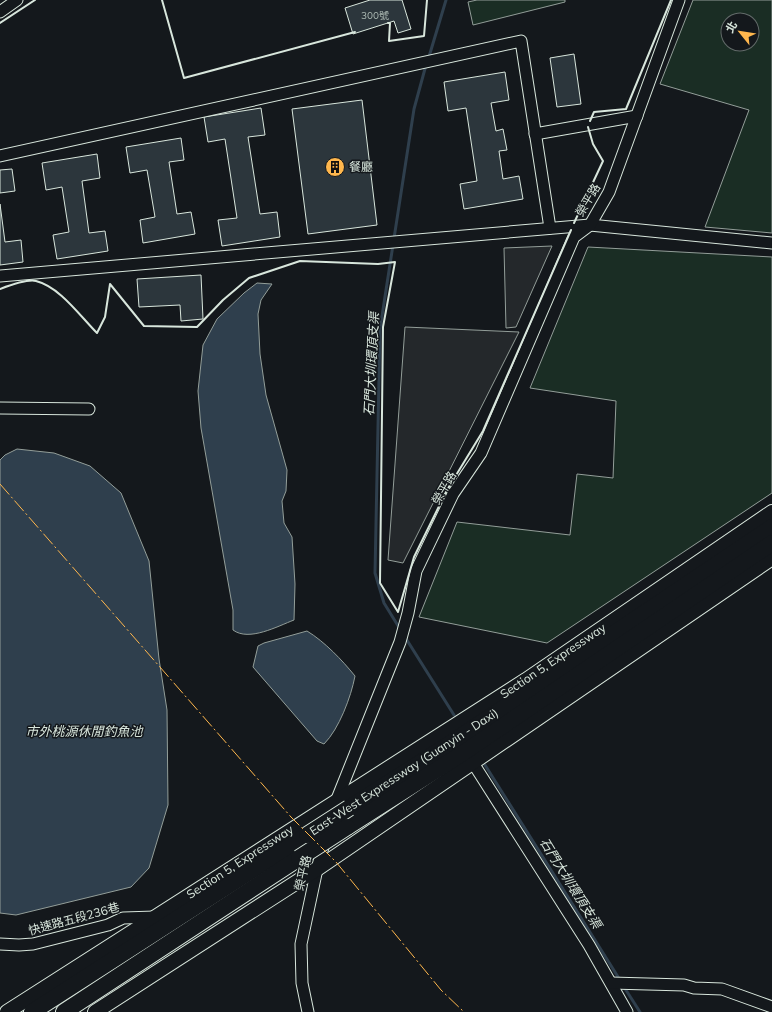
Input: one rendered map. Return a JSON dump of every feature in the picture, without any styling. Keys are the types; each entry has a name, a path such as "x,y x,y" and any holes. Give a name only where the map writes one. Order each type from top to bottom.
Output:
{"highway":[{"name":"East-West Expressway (Guanyin - Daxi)","path":"32,1012 343,805 470,744 772,527"},
{"name":"East-West Expressway (Guanyin - Daxi)","path":"64,1012 347,827 772,543"}],"main road":[{"name":"Section 5, Expressway","path":"7,1012 155,917 343,805 772,512"},
{"path":"95,1012 317,869 470,744 772,558"}],"street":[{"path":"0,12 17,0"},
{"name":"榮平路","path":"308,1012 302,983 301,944 317,869 343,805 400,642 408,613 416,571 453,494 481,453 574,237 590,225 609,192 679,0"},
{"path":"0,156 521,41 550,228"},
{"path":"536,134 637,116"},
{"path":"0,276 590,225 772,243"},
{"path":"0,408 90,409"},
{"path":"470,744 589,945 618,983 627,1012"},
{"name":"快速路五段236巷","path":"0,944 33,944 108,925 123,918 155,917"},
{"path":"618,983 684,985 694,988 722,989 772,1007"}],"green space":[{"path":"477,0 565,0 565,2 473,25 468,2"},
{"path":"693,0 772,0 772,233 705,227 749,110 660,84"},
{"path":"588,247 772,257 772,493 547,643 419,617 457,522 570,535 577,474 613,478 616,401 530,388"}],"shaded area":[{"path":"552,246 516,327 506,328 504,248"},
{"path":"405,327 519,332 403,563 388,560"}],"water":[{"path":"257,283 272,284 261,300 258,314 260,354 266,395 287,470 286,491 282,501 284,523 292,537 295,584 294,620 264,632 247,634 233,630 233,610 201,428 198,391 203,345 217,319 244,293"},
{"name":"市外桃源休閒釣魚池","path":"17,449 54,453 90,466 121,493 149,561 159,659 167,710 168,805 149,868 131,887 16,915 0,913 0,460 5,455"},
{"path":"307,631 333,652 355,676 344,712 335,730 324,744 317,741 253,667 258,646"}],"building":[{"path":"370,0 402,0 411,29 398,33 394,21 353,34 345,8"},
{"path":"574,54 581,104 557,107 550,58"},
{"path":"505,72 509,100 491,103 496,131 503,129 507,150 499,151 503,179 519,176 523,199 464,209 460,184 477,181 466,108 448,111 444,82"},
{"name":"餐廳","path":"362,100 377,225 308,234 292,109"},
{"path":"261,108 265,135 248,137 260,214 277,212 280,237 222,246 218,220 237,218 225,139 208,142 204,117"},
{"path":"181,138 184,160 169,162 177,214 191,212 195,234 143,243 140,220 155,217 147,170 130,173 126,147"},
{"path":"97,154 100,178 82,181 89,233 105,231 108,251 57,259 53,235 69,232 62,187 46,190 42,163"},
{"path":"12,169 15,191 0,193 0,170"},
{"path":"0,204 5,242 21,240 23,262 0,265"},
{"path":"201,275 203,319 181,321 180,305 139,307 137,279"}],"waterway":[{"name":"石門大圳環頂支渠","path":"428,60 446,0"},
{"name":"石門大圳環頂支渠","path":"400,629 384,603 375,573 380,329 414,109 426,65"},
{"name":"石門大圳環頂支渠","path":"405,637 454,715"},
{"name":"石門大圳環頂支渠","path":"485,765 620,980"},
{"name":"石門大圳環頂支渠","path":"624,987 640,1012"}],"wall":[{"path":"0,23 35,0"},
{"path":"162,0 184,78 355,32"},
{"path":"388,23 390,23 389,41 424,36 427,0"},
{"path":"590,121 594,112 626,109 671,0"},
{"path":"574,223 603,161 593,144 588,127"},
{"path":"0,289 28,281 36,281 45,284 53,289 77,311 97,333 105,317 110,284 144,326 197,327 223,300 249,278 300,261 378,264 395,262 383,327 380,583 398,612 414,557 447,490 483,431 571,230"}],"power":[{"path":"0,484 291,817 336,862 441,990 464,1012"}],"place":[{"name":"餐廳","path":"335,167"}]}
